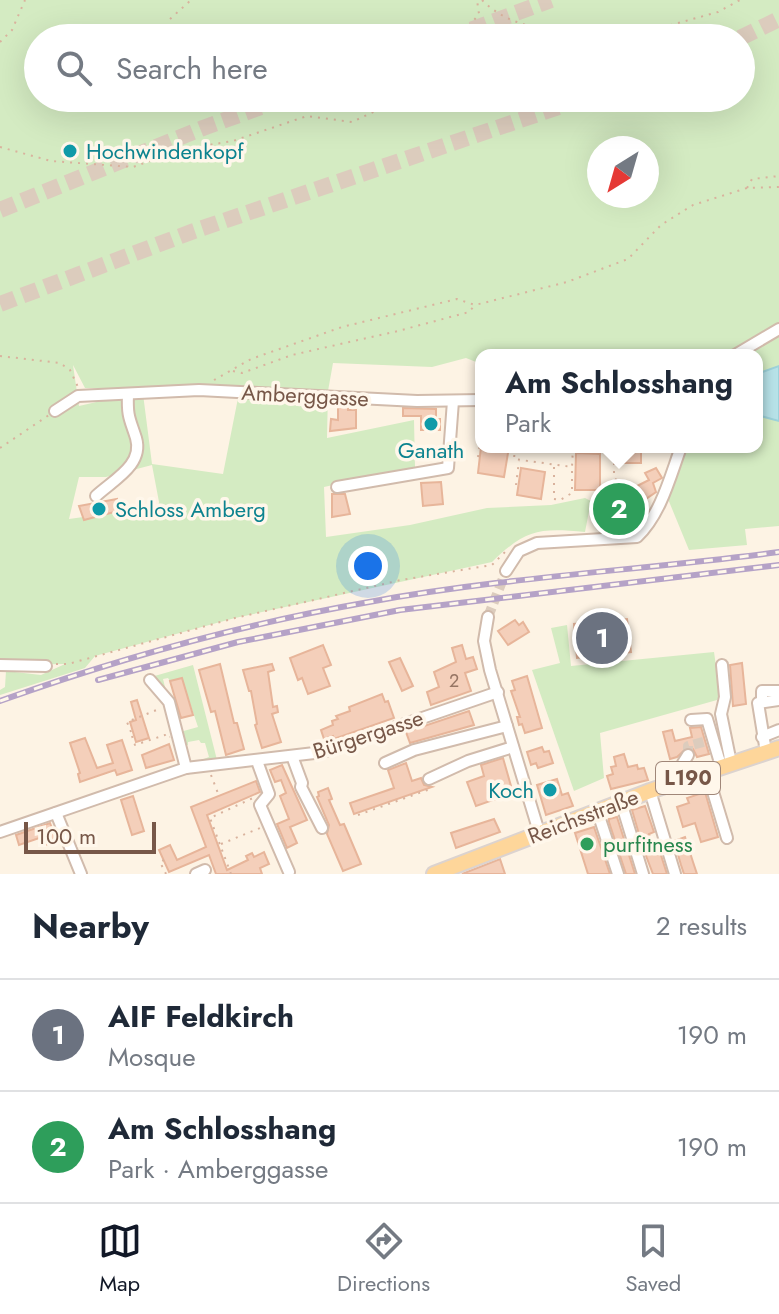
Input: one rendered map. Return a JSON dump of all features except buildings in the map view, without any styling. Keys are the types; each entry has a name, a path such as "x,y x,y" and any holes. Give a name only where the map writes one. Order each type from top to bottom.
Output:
{"main road":[{"name":"Reichsstraße","path":"443,872 597,810 772,750"}],"street":[{"path":"745,349 779,329"},
{"name":"Amberggasse","path":"78,396 199,390 475,400"},
{"path":"96,496 128,469 138,452 138,442 128,420 128,395"},
{"path":"55,411 78,396"},
{"path":"337,487 448,468 453,401"},
{"path":"506,571 519,551 537,543 637,537 663,497 679,453"},
{"path":"488,617 484,641 539,832"},
{"path":"0,665 46,666"},
{"path":"722,665 725,697 721,714 719,767 727,838"},
{"path":"150,680 169,702 186,768"},
{"path":"762,701 762,691 779,691"},
{"name":"Bürgergasse","path":"0,832 186,768 323,752 498,692"},
{"path":"772,750 762,737 758,703 779,700"},
{"path":"691,720 707,719 719,767"},
{"path":"385,763 414,750 507,726"},
{"path":"762,737 779,730"},
{"path":"430,781 468,761 513,747"},
{"path":"687,778 683,763 688,755"},
{"path":"292,756 301,787 322,828"},
{"path":"257,761 269,794 260,805 289,872"},
{"path":"650,791 675,874"},
{"path":"621,802 643,874"},
{"path":"597,810 618,874"},
{"path":"56,813 81,874"}],"path":[{"path":"0,42 12,30 25,0"},
{"path":"170,19 191,0"},
{"path":"480,0 498,14 520,24"},
{"path":"471,24 479,14 480,0"},
{"path":"675,24 718,12 740,0"},
{"path":"0,147 51,161 133,167 184,149 233,141 307,116 352,122 373,112"},
{"path":"747,188 752,179 779,176"},
{"path":"199,390 251,359 342,327 457,299 475,305 567,282 628,259 661,225 693,205 747,188 779,187"},
{"path":"232,371 242,373 292,355 469,312 475,305"},
{"path":"0,356 65,365 75,376 78,396"},
{"path":"0,448 55,411"},
{"path":"478,457 479,453"},
{"path":"514,453 514,459 572,467"},
{"path":"555,465 554,499 560,500 572,493 573,453"},
{"path":"614,453 614,477 620,485 619,492 644,530"},
{"path":"516,485 519,460"},
{"path":"46,666 68,664 235,618 401,580 492,565 516,543"},
{"path":"163,707 127,722 135,745 174,735 172,730"},
{"path":"207,766 219,796"},
{"path":"358,815 433,788 430,781"},
{"path":"231,874 210,818 268,791"},
{"path":"220,845 268,824"},
{"path":"164,860 160,862 166,874"}],"green space":[{"path":"0,0 779,0 779,526 745,529 747,545 689,550 668,499 685,453 763,453 763,349 475,349 475,362 466,358 432,367 333,363 328,391 327,438 414,420 415,467 324,487 326,537 410,525 487,508 551,505 585,498 591,501 585,532 556,530 534,533 514,543 492,562 235,618 95,656 85,668 0,695 0,690 5,687 6,671 41,675 65,664 0,665","holes":["73,365 85,388 127,389 140,392 79,406","240,388 223,474 152,464 143,394","152,465 159,502 155,520 119,512 69,519 79,477 106,477"]},
{"path":"624,491 640,514 624,528 602,515 603,503"},
{"path":"567,625 571,666 714,652 720,694 717,700 600,733 604,778 574,791 532,670 560,663 551,628"},
{"path":"193,665 217,760 202,762 209,757 205,743 199,740 183,746 180,732 198,727 189,700 177,703 178,709 174,710 171,698 178,696 182,679 163,679 165,687 162,688 151,677"}],"water":[{"path":"779,366 779,421 763,417 763,372"}],"tunnel":[{"path":"487,24 551,0"},
{"path":"755,31 779,19"},
{"path":"0,210 247,112"},
{"path":"0,304 194,231 544,112"},
{"path":"488,617 506,571"},
{"path":"688,755 688,746 707,741"}],"railway":[{"path":"0,701 182,644 322,611 471,586 779,552"},
{"path":"98,680 238,642 400,610 779,565"}],"place":[{"name":"Hochwindenkopf","path":"70,151"},
{"name":"Ganath","path":"431,424"},
{"name":"Schloss Amberg","path":"99,509"},
{"name":"Am Schlosshang","path":"619,509"},
{"name":"AIF Feldkirch","path":"602,638"},
{"name":"Koch","path":"550,790"},
{"name":"purfitness","path":"587,844"}]}
